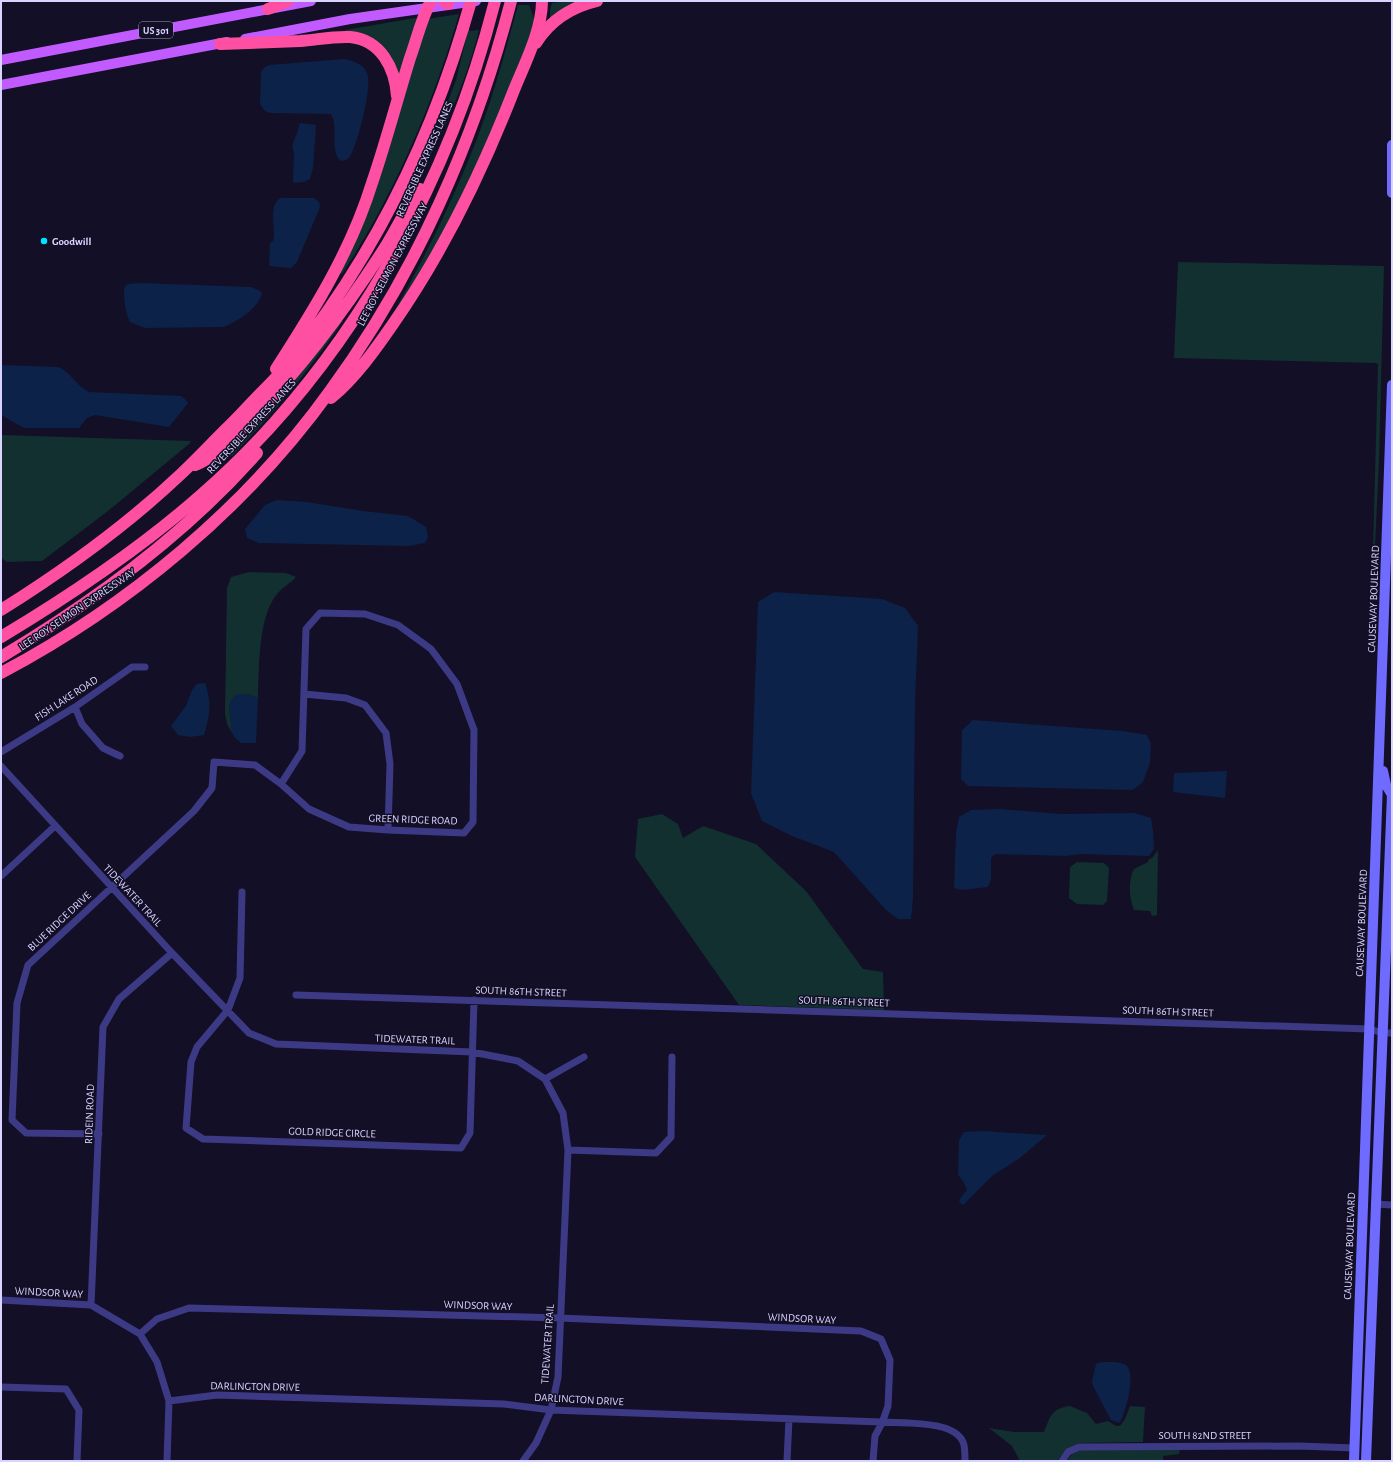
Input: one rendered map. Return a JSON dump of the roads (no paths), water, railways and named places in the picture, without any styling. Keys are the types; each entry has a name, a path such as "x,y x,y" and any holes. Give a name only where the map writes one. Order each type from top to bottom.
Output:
{"highway":[{"path":"268,9 288,1"},
{"path":"208,453 286,367 310,336 338,296 374,238 408,173 424,138 439,101 471,1"},
{"name":"REVERSIBLE EXPRESS LANES","path":"1,637 44,612 110,567 177,515 220,478 247,458 301,394 350,326 416,212 437,166 465,97 495,1"},
{"name":"LEE ROY SELMON EXPRESSWAY","path":"1,674 81,625 136,587 184,548 221,515 253,482 274,460 316,410 368,335 424,236 453,171 473,120 512,1"},
{"path":"316,410 344,387 368,358 431,266 487,157 529,54 539,22 542,1"},
{"path":"529,54 544,32 554,22 571,10 597,1"},
{"path":"260,394 308,319 340,262 365,205 429,4"},
{"path":"220,44 345,37 362,40 378,49 390,65 394,77 397,101"},
{"path":"1,610 86,552 147,504 183,472 265,406 288,380 357,290 415,196 437,166"},
{"path":"1,657 70,613 131,569 181,528 232,480 247,458"}],"main road":[{"name":"US 301","path":"1,60 311,1"},
{"name":"US 301","path":"1,84 429,4 476,1"},
{"path":"1392,145 1392,192"},
{"name":"CAUSEWAY BOULEVARD","path":"1354,1461 1358,1382 1360,1277 1392,385"},
{"path":"1366,1461 1376,1204 1388,1033 1388,891 1392,795 1383,778 1384,734 1381,722"},
{"path":"1377,805 1382,806 1384,810 1383,871 1388,891"},
{"path":"1364,1178 1369,1186 1368,1269 1369,1274 1373,1278"},
{"path":"1360,1277 1367,1292 1365,1346 1366,1360 1370,1373"},
{"path":"1358,1382 1362,1403 1361,1461"}],"street":[{"name":"GREEN RIDGE ROAD","path":"214,762 255,765 281,784 309,809 349,827 388,830 464,832 473,822 474,730 457,684 431,649 398,625 364,614 320,613 306,629 302,751 281,784"},
{"name":"FISH LAKE ROAD","path":"1,752 76,707 132,667 145,667"},
{"path":"304,694 346,698 365,705 386,733 390,764 388,830"},
{"path":"76,707 82,724 103,748 120,756"},
{"name":"BLUE RIDGE DRIVE","path":"99,1134 26,1133 12,1120 17,1003 28,965 194,810 212,788 214,762"},
{"name":"TIDEWATER TRAIL","path":"1,766 172,953 249,1033 276,1044 472,1052 518,1061 545,1079 563,1113 568,1150 558,1377 551,1410 536,1443 523,1461"},
{"path":"1,876 55,826"},
{"path":"228,1010 240,978 242,892"},
{"name":"RIDEIN ROAD","path":"91,1305 103,1027 118,998 172,953"},
{"name":"SOUTH 86TH STREET","path":"296,995 1369,1029 1388,1033"},
{"name":"GOLD RIDGE CIRCLE","path":"228,1010 197,1047 191,1062 186,1128 203,1139 461,1148 470,1133 474,1000"},
{"path":"568,1150 656,1153 671,1137 672,1057"},
{"path":"545,1079 584,1058"},
{"path":"1376,1204 1392,1205"},
{"name":"WINDSOR WAY","path":"1,1300 91,1305 140,1334 157,1319 189,1308 560,1318 862,1331 881,1339 890,1360 888,1406 882,1423 874,1436 873,1461"},
{"path":"140,1334 157,1362 169,1402 167,1461"},
{"path":"1,1387 66,1389 79,1410 77,1461"},
{"name":"DARLINGTON DRIVE","path":"169,1402 217,1395 504,1404 551,1410 909,1423 940,1426 956,1433 964,1444 964,1461"},
{"path":"787,1461 789,1419"},
{"name":"SOUTH 82ND STREET","path":"1062,1461 1068,1452 1079,1447 1299,1446 1355,1448"}],"water":[{"path":"344,59 351,60 361,65 366,70 368,90 356,142 349,158 341,161 337,157 334,126 331,114 270,113 265,111 260,104 261,72 269,65"},
{"path":"301,123 316,125 313,168 310,179 304,182 295,183 293,182 293,143"},
{"path":"281,198 314,198 319,202 320,207 297,262 291,268 269,266 270,243 273,241 274,236 274,209 275,204"},
{"path":"141,283 251,287 262,293 260,299 252,309 236,321 224,327 145,328 130,322 125,301 124,288 128,284"},
{"path":"1,365 58,367 63,369 80,386 89,392 181,396 188,403 169,427 95,415 87,418 79,428 24,428 1,415"},
{"path":"277,500 307,502 363,511 408,516 426,527 428,537 425,543 409,546 259,543 247,538 245,529 265,505"},
{"path":"774,592 882,599 905,608 918,626 915,703 913,899 911,919 898,919 886,910 834,852 792,836 762,821 751,793 758,602"},
{"path":"205,683 209,697 209,709 208,721 204,735 190,737 178,735 171,726 186,706 192,690 197,684"},
{"path":"247,694 258,698 256,743 241,743 232,733 229,704 234,696"},
{"path":"973,720 1123,731 1147,735 1151,744 1150,763 1143,782 1133,790 968,786 961,779 962,730"},
{"path":"1227,771 1225,798 1173,792 1174,773"},
{"path":"1001,809 1061,814 1135,813 1151,818 1154,849 1149,856 995,854 991,858 991,879 988,887 962,890 954,888 956,833 959,817 971,810"},
{"path":"983,1131 1047,1135 1020,1158 992,1176 963,1205 959,1202 967,1190 963,1181 958,1175 959,1140 964,1132"},
{"path":"1101,1362 1120,1363 1126,1365 1129,1370 1129,1394 1125,1411 1120,1423 1111,1420 1093,1386 1092,1381 1096,1364"}],"place":[{"name":"Goodwill","path":"44,241"}]}
